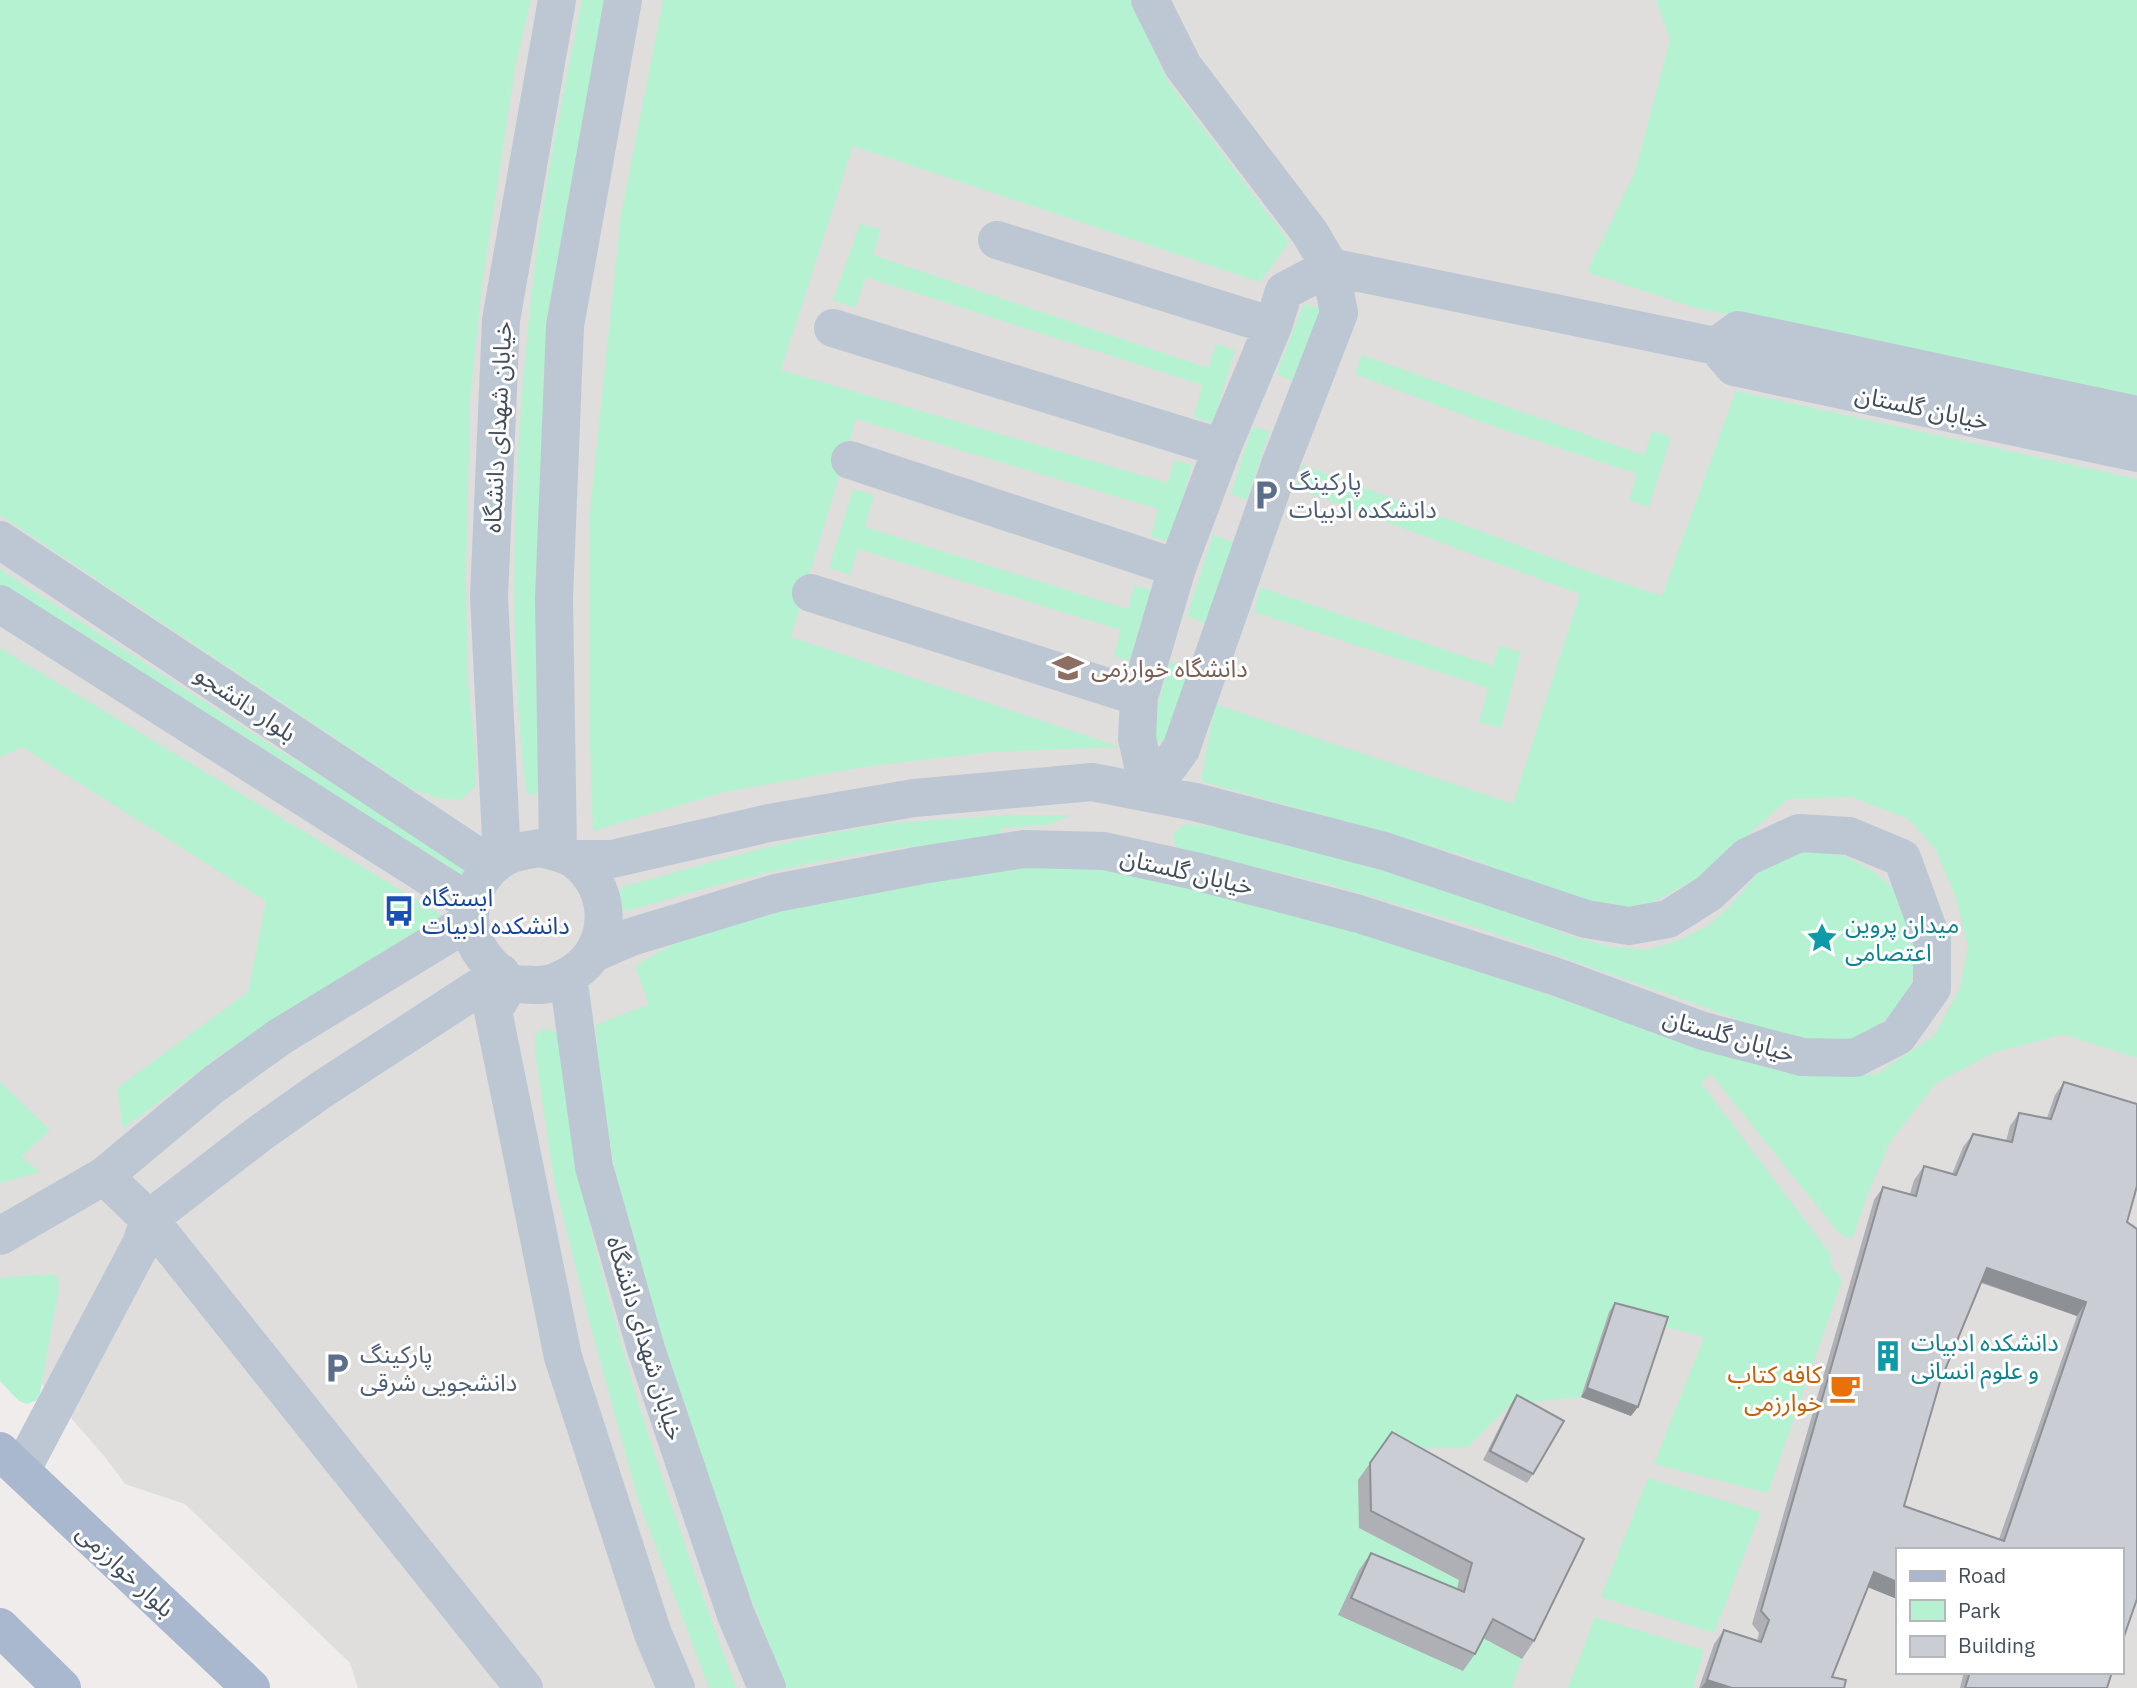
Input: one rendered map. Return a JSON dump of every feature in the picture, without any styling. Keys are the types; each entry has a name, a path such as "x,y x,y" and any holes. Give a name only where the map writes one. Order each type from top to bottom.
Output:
{"main road":[{"name":"بلوار خوارزمی","path":"10,1461 251,1688"},
{"path":"0,1627 62,1688"}],"lane":[{"name":"خیابان شهدای دانشگاه","path":"497,862 489,597 501,320 557,0"},
{"path":"566,855 554,598 565,327 623,0"},
{"path":"1149,793 1181,749 1280,465 1339,313 1330,267 1310,233 1183,66 1150,0"},
{"path":"997,240 1273,326"},
{"path":"1149,793 1137,737 1139,697 1177,568 1222,448 1273,326 1284,291 1330,267"},
{"name":"خیابان گلستان","path":"1330,267 2137,415"},
{"path":"833,328 1222,448"},
{"name":"خیابان گلستان","path":"1727,338 1734,367 2137,453"},
{"path":"850,460 1177,568"},
{"name":"بلوار دانشجو","path":"0,540 497,862"},
{"path":"811,593 1139,697"},
{"name":"بلوار دانشجو","path":"0,604 471,912"},
{"name":"خیابان گلستان","path":"566,855 612,859 769,823 915,798 1092,782 1195,802 1384,851 1586,919 1629,926 1668,919 1709,893 1747,857 1799,833 1849,835 1902,858 1932,940 1932,988 1898,1036 1855,1058 1802,1057 1703,1031 1557,977 1359,914 1195,871 1104,851 1024,849 776,893 631,937 581,965"},
{"path":"541,848 566,855 587,871 597,886 603,902 603,928 581,965 553,984 543,986 505,978 477,947 471,930 473,895 481,879 497,862 523,850 541,848"},
{"path":"0,1236 104,1176 213,1085 281,1036 471,912"},
{"name":"خیابان شهدای دانشگاه","path":"581,965 594,1167 646,1349 736,1615 767,1688"},
{"path":"10,1461 141,1244 149,1219 321,1090 505,978"},
{"path":"505,978 493,1011 563,1357 653,1634 676,1688"},
{"path":"104,1176 149,1219 524,1688"}],"shaded area":[{"name":"دانشگاه خوارزمی","path":"0,0 2137,0 2137,1688 358,1688 350,1663 185,1504 125,1484 105,1457 0,1336"}],"green space":[{"path":"0,0 531,0 515,68 482,285 470,401 466,579 468,683 476,757 476,786 460,800 437,798 410,788 0,515"},
{"path":"582,0 605,0 542,786 535,796 526,791 516,658 514,591 518,456 540,224"},
{"path":"663,0 1131,0 1167,80 1289,242 1260,282 853,146 781,370 1168,483 1174,460 1192,465 1172,542 1151,537 1158,509 856,419 791,637 1120,747 992,752 870,766 724,792 593,831 589,708 590,511 621,215"},
{"path":"1656,0 2137,0 2137,402 1696,308 1587,272 1635,172 1670,40"},
{"path":"860,224 881,229 873,255 1208,368 1216,344 1235,350 1213,423 1194,417 1202,385 866,277 855,308 833,300"},
{"path":"1304,304 1323,309 1296,382 1276,374"},
{"path":"1362,355 1644,455 1652,431 1671,437 1649,507 1629,500 1637,474 1495,427 1355,374"},
{"path":"1736,391 2137,479 2137,1058 2063,1034 1993,1053 1936,1083 1890,1142 1852,1239 1839,1233 1711,1074 1701,1083 1832,1256 1830,1264 1842,1280 1768,1493 1654,1464 1704,1337 1609,1312 1581,1397 1511,1404 1468,1447 1380,1450 1359,1528 1459,1580 1481,1637 1522,1659 1512,1688 787,1688 733,1554 668,1366 618,1187 600,1086 596,1025 649,1004 635,966 687,936 827,891 979,869 1077,867 1167,876 1458,963 1671,1037 1856,1075 1876,1074 1934,1036 1960,988 1968,947 1956,898 1936,850 1909,819 1851,797 1788,799 1706,873 1643,908 1574,901 1465,856 1201,781 1215,704 1513,804 1580,594 1295,488 1303,465 1587,571 1662,596"},
{"path":"1252,427 1270,431 1247,500 1231,494"},
{"path":"853,489 874,495 865,527 1128,609 1134,585 1152,590 1133,662 1114,656 1121,630 858,549 850,575 829,568"},
{"path":"1213,535 1236,543 1207,624 1187,616"},
{"path":"0,569 277,749 468,866 464,879 0,591"},
{"path":"1260,587 1493,666 1499,646 1521,652 1501,728 1479,722 1488,688 1254,612"},
{"path":"0,648 442,915 223,1053 123,1129 117,1088 248,992 266,901 22,747 0,757"},
{"path":"1170,662 1191,668 1169,744 1148,739"},
{"path":"1015,815 1072,815 1048,825 1001,828 1000,839 906,847 812,863 719,885 628,911 620,907 617,899 622,887 835,832 884,825"},
{"path":"1185,824 1230,828 1420,877 1502,907 1567,935 1607,946 1647,950 1680,940 1709,925 1731,905 1767,863 1791,853 1813,850 1847,857 1874,872 1893,888 1912,936 1915,961 1911,988 1891,1015 1871,1032 1848,1045 1773,1033 1472,926 1328,884 1180,850 1174,843 1174,832"},
{"path":"551,1029 560,1037 578,1166 612,1313 670,1502 736,1688 709,1688 638,1499 554,1180 535,1052 535,1036 541,1030"},
{"path":"0,1082 50,1130 21,1157 40,1172 0,1183"},
{"path":"51,1274 58,1278 59,1287 40,1393 37,1400 27,1404 19,1401 0,1381 0,1278"},
{"path":"1648,1478 1761,1512 1714,1633 1601,1597"},
{"path":"1595,1617 1704,1650 1693,1688 1568,1688"}],"building":[{"name":"دانشکده ادبیات و علوم انسانی","path":"2064,1082 2137,1104 2137,1186 2127,1222 2137,1229 2137,1599 2123,1639 2123,1548 1896,1548 1896,1582 1874,1572 1832,1677 1846,1680 1844,1688 1732,1688 1707,1680 1724,1630 1761,1642 1769,1620 1761,1611 1883,1187 1916,1196 1924,1166 1956,1175 1973,1134 2012,1142 2019,1113 2051,1119","holes":["1987,1268 2086,1302 2004,1541 1904,1506 1940,1382"]},
{"path":"1615,1303 1668,1317 1638,1407 1587,1388"},
{"path":"1517,1395 1564,1421 1533,1474 1490,1451"},
{"path":"1392,1432 1584,1539 1534,1641 1493,1619 1475,1654 1351,1598 1371,1553 1464,1592 1472,1563 1371,1511 1370,1463"},
{"path":"1969,1674 2111,1674 2107,1688 1965,1688"}],"place":[{"name":"پارکینگ دانشکده ادبیات","path":"1266,495"},
{"name":"دانشگاه خوارزمی","path":"1068,668"},
{"name":"ایستگاه دانشکده ادبیات","path":"399,911"},
{"name":"میدان پروین اعتصامی","path":"1822,938"},
{"name":"دانشکده ادبیات و علوم انسانی","path":"1888,1356"},
{"name":"پارکینگ دانشجویی شرقی","path":"337,1368"},
{"name":"کافه کتاب خوارزمی","path":"1845,1388"}]}
